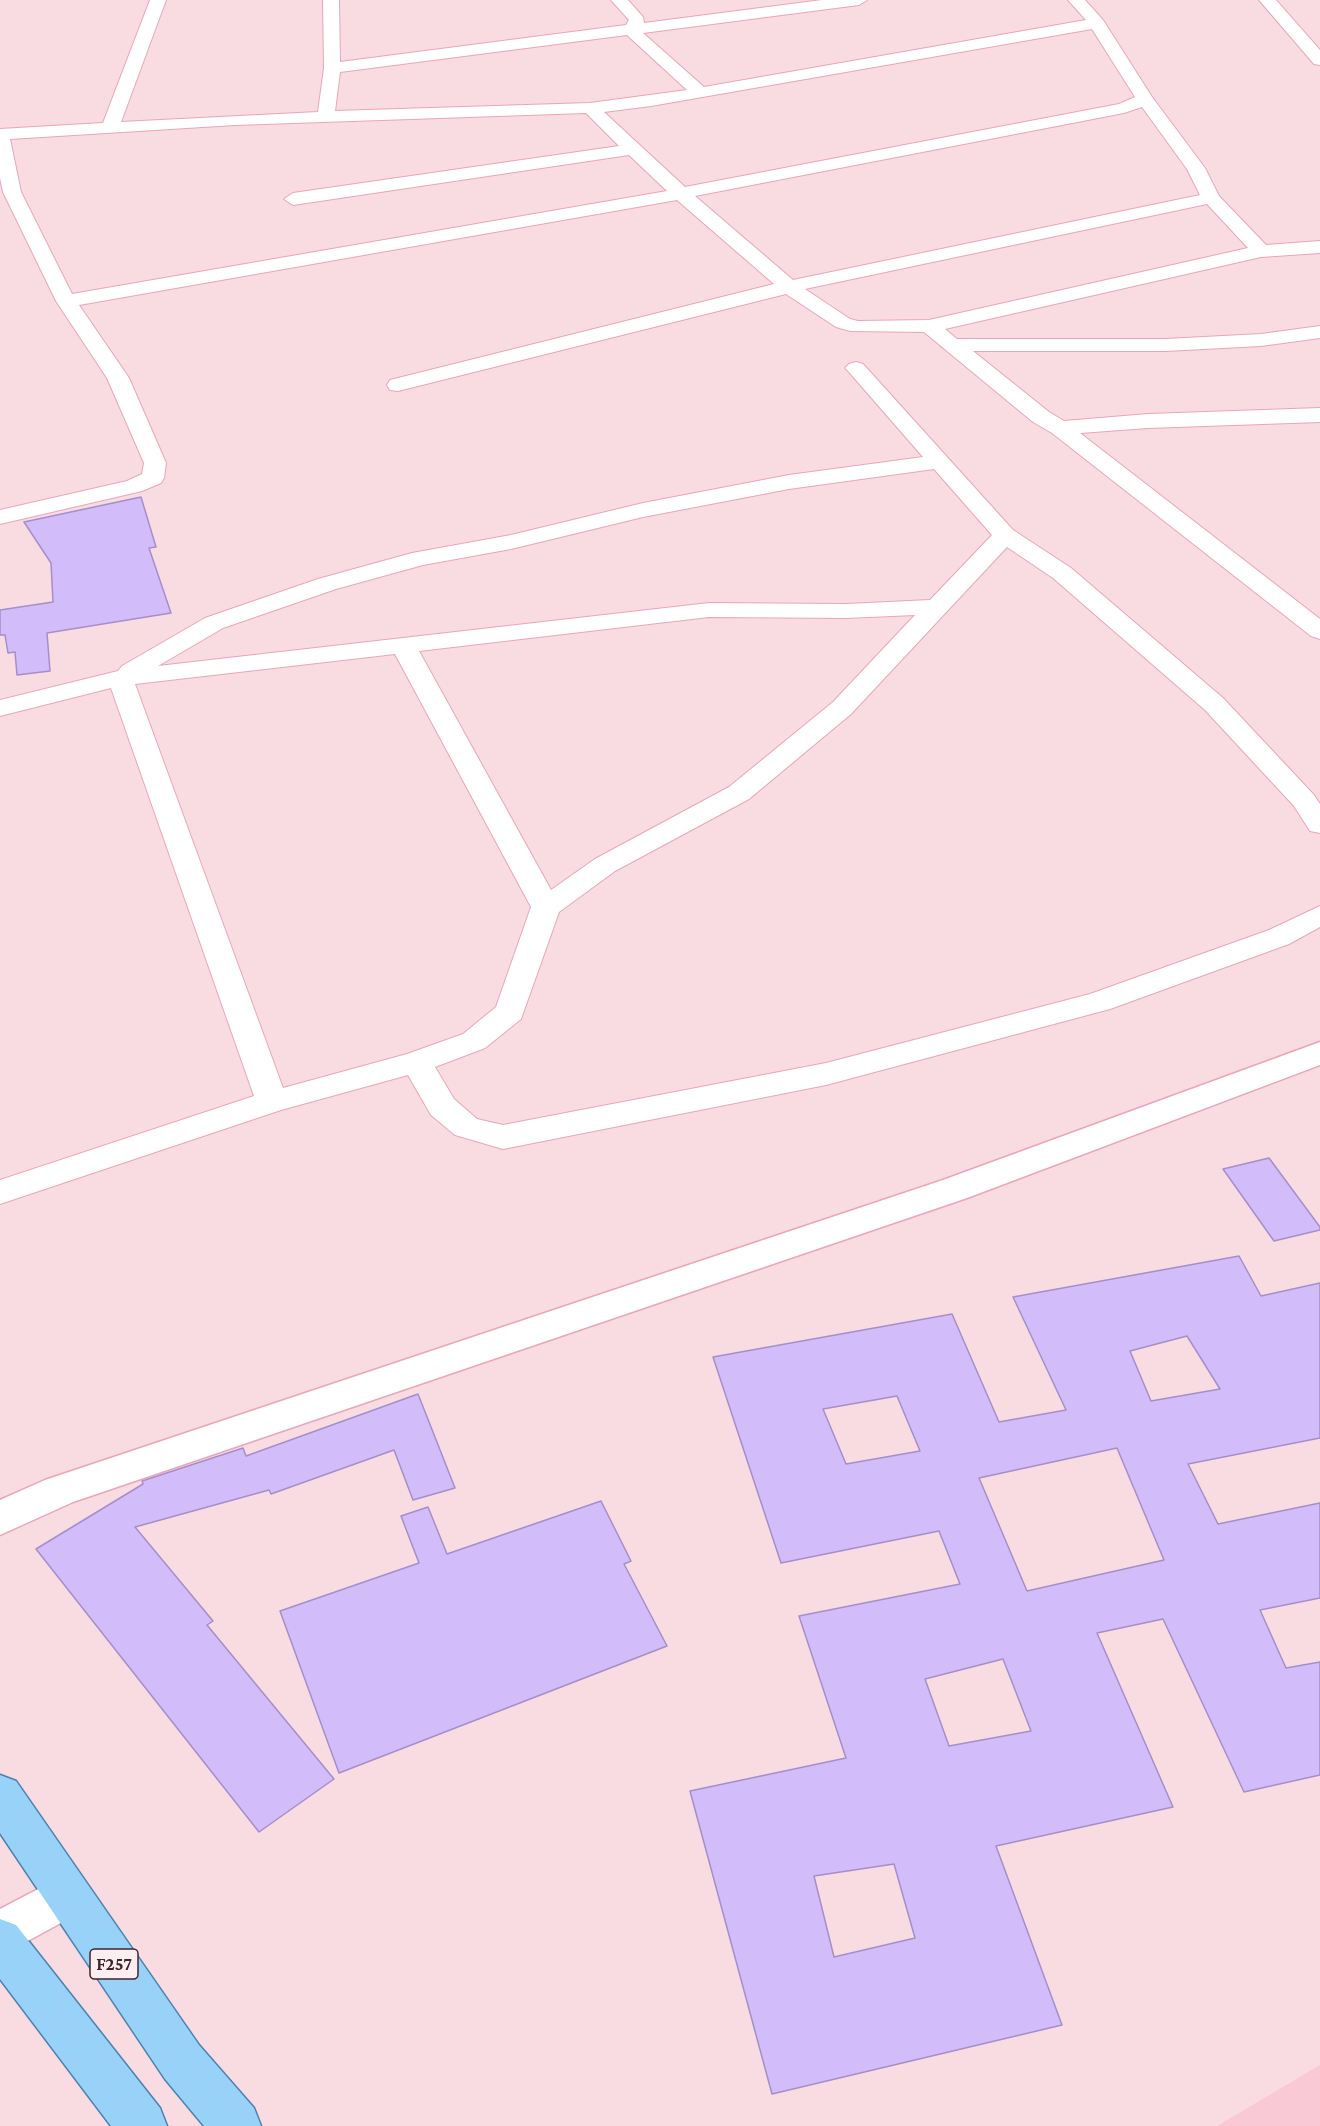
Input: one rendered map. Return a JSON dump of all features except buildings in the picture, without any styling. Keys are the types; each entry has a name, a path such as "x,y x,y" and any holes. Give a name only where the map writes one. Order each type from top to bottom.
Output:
{"main road":[{"name":"F257","path":"0,1795 67,1896 183,2062 236,2126"},
{"path":"0,1941 142,2126"}],"street":[{"path":"110,127 158,0"},
{"path":"326,118 332,68 331,0"},
{"path":"619,0 637,20 632,30"},
{"path":"332,68 859,0"},
{"path":"1076,0 1097,23 1145,99 1196,168 1212,198 1261,251"},
{"path":"1267,0 1320,60"},
{"path":"0,517 134,486 153,478 155,463 118,378 66,301 12,192 0,134 110,127 590,108 700,92 1097,23"},
{"path":"632,30 643,43 700,92"},
{"path":"66,301 680,193 1124,108 1145,99"},
{"path":"590,108 680,193 789,287 843,323 857,327 929,326 1172,273 1261,251 1320,247"},
{"path":"293,199 633,149"},
{"path":"398,385 681,312 789,287 1212,198"},
{"path":"929,326 1041,417 1060,428 1320,631"},
{"path":"954,345 1166,345 1262,340 1320,332"},
{"path":"856,368 1005,535 1062,573 1214,704 1304,801 1320,825"},
{"path":"1060,428 1320,415"},
{"path":"120,678 214,623 327,584 420,558 511,542 643,510 789,482 939,462"},
{"path":"0,1192 272,1102 417,1062 474,1041 510,1012 546,907 605,866 740,793 843,708 1005,535"},
{"path":"0,708 120,678 552,630 709,610 846,611 939,607"},
{"path":"403,645 546,907"},
{"path":"120,678 272,1102"},
{"path":"417,1062 442,1107 466,1127 503,1137 826,1074 1099,1002 1279,937 1320,915"},
{"path":"0,1518 58,1491 955,1189 1320,1053"},
{"path":"0,1934 67,1896"}],"shaded area":[{"path":"1320,2065 1320,2126 1217,2126"}]}
